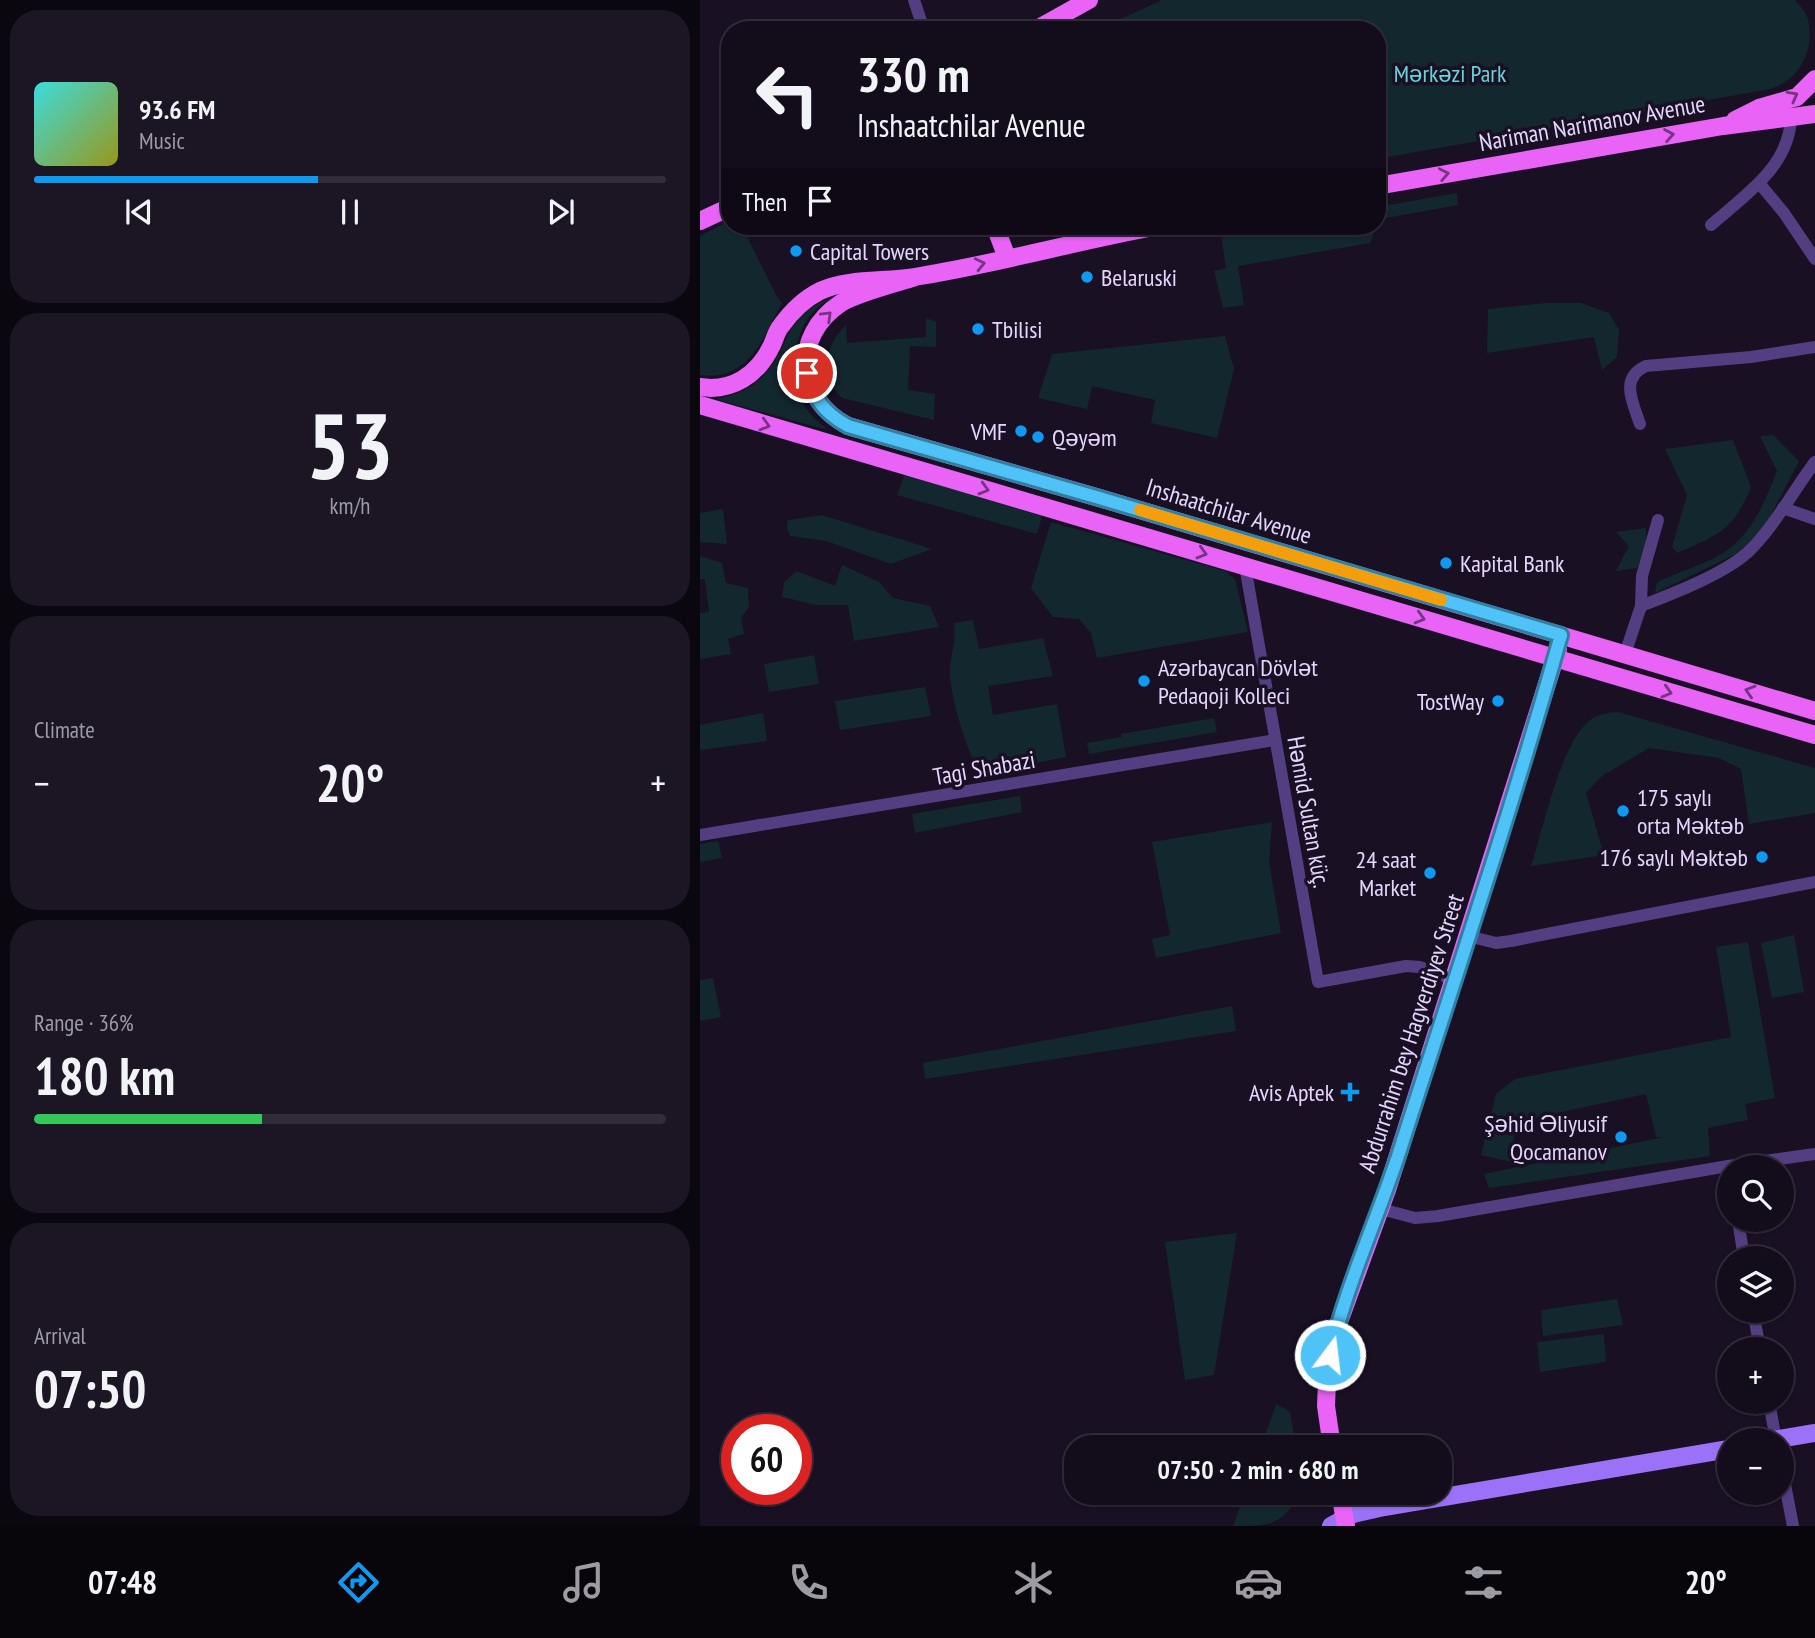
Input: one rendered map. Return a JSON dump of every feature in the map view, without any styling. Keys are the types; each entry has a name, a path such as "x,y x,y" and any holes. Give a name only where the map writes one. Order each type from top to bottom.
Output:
{"main road":[{"path":"1051,21 1089,0"},
{"path":"1723,126 1759,108 1797,97 1815,79"},
{"name":"Nariman Narimanov Avenue","path":"1386,184 1723,126 1815,114"},
{"path":"700,221 721,211"},
{"path":"998,235 1007,258"},
{"path":"700,387 727,387 745,379 765,357 779,328 793,311 822,290 842,285 913,278 1116,235"},
{"name":"Inshaatchilar Avenue","path":"913,278 843,302 827,315 810,339 807,373 812,392 819,404 836,420 1815,711"},
{"name":"Inshaatchilar Avenue","path":"700,405 1815,735"},
{"name":"Abdurrahim bey Hagverdiyev Street","path":"1330,1435 1326,1406 1330,1355 1347,1299 1381,1209 1561,635"},
{"path":"1596,671 1625,654 1639,683"},
{"path":"1340,1505 1340,1523"}],"street":[{"path":"914,0 921,21"},
{"path":"1710,225 1759,183 1784,150 1790,137 1791,118"},
{"path":"1759,183 1815,259"},
{"path":"1640,424 1629,389 1637,370 1646,366 1751,357 1815,347"},
{"path":"1641,606 1725,567 1747,552 1783,508 1815,462"},
{"path":"1783,508 1815,519"},
{"path":"1625,654 1641,606 1642,576 1658,520"},
{"name":"Həmid Sultan küç.","path":"1245,566 1318,982 1406,966 1420,967 1454,980"},
{"name":"Tagi Shabazi","path":"700,835 1275,740"},
{"path":"1468,936 1496,943 1511,942 1815,882"},
{"path":"1794,1158 1815,1154"},
{"path":"1381,1209 1415,1218 1438,1216 1717,1171"},
{"path":"1794,1437 1815,1433"},
{"path":"1340,1523 1384,1507 1717,1451"},
{"path":"1789,1505 1793,1526"}],"green space":[{"name":"Mərkəzi Park","path":"1162,0 1795,0 1808,19 1810,31 1807,52 1797,71 1781,85 1770,89 1386,157 1386,21 1116,21"},
{"path":"1457,193 1458,205 1386,218 1386,205"},
{"path":"721,225 721,235 746,235 782,303 752,355 730,372 717,375 700,375 700,236"},
{"path":"1221,235 1373,235 1370,243 1238,266 1244,305 1223,308 1214,271 1226,268"},
{"path":"840,295 823,304 811,315 803,327 795,355 795,371 801,399 810,414 828,430 715,399 747,389 763,377 802,316 814,306"},
{"path":"1546,303 1581,303 1609,313 1619,330 1617,357 1602,370 1594,337 1487,353 1488,309"},
{"path":"926,318 936,322 936,347 910,346 908,390 935,394 934,420 842,398 829,383 831,345 846,325 847,343 926,337"},
{"path":"1225,336 1234,369 1217,438 1151,423 1155,400 1092,386 1087,409 1038,398 1052,354"},
{"path":"1773,435 1799,461 1766,525 1738,553 1655,593 1657,582 1723,553 1742,537 1762,505 1777,471 1760,436"},
{"path":"1733,440 1751,487 1744,502 1723,530 1677,553 1672,547 1687,495 1665,449"},
{"path":"905,474 1042,516 1037,534 897,495"},
{"path":"723,509 727,544 700,542 700,513"},
{"path":"822,515 932,549 891,564 826,541 790,536 788,520"},
{"path":"1051,522 1225,571 1235,579 1248,632 1097,658 1091,633 1079,619 1053,617 1031,588"},
{"path":"1646,528 1646,546 1637,568 1616,571 1629,546 1616,532"},
{"path":"700,556 722,563 726,583 748,588 749,607 741,618 744,634 728,639 731,654 700,659 700,613 709,612 705,579 700,579"},
{"path":"842,565 879,582 893,598 930,606 939,627 854,641 848,605 816,605 782,597 784,582 797,571 835,586"},
{"path":"973,620 979,649 1043,638 1053,676 988,686 993,715 1057,704 1066,757 990,772 976,766 958,717 950,677 954,623"},
{"path":"814,655 819,684 769,692 764,664"},
{"path":"925,687 931,716 840,730 835,701"},
{"path":"1618,712 1815,768 1815,813 1749,824 1741,769 1719,758 1649,748 1602,776 1586,793 1604,855 1531,866 1561,769 1578,734 1591,719"},
{"path":"763,713 767,741 700,750 700,725"},
{"path":"1214,718 1217,732 1089,754 1087,743 1121,737 1121,734"},
{"path":"1020,796 1022,812 915,833 912,814"},
{"path":"1272,822 1269,862 1281,933 1156,958 1152,939 1170,935 1152,842"},
{"path":"718,841 722,858 700,862 700,844"},
{"path":"1794,935 1804,992 1772,998 1761,943"},
{"path":"1748,942 1775,1098 1745,1104 1748,1120 1708,1128 1710,1156 1489,1188 1484,1174 1664,1137 1656,1137 1646,1094 1515,1122 1512,1162 1481,1155 1496,1094 1515,1079 1731,1037 1716,947"},
{"path":"713,978 721,1017 700,1021 700,980"},
{"path":"1232,1006 1236,1031 925,1079 923,1063"},
{"path":"1237,1233 1214,1375 1185,1380 1165,1242"},
{"path":"1617,1299 1623,1325 1543,1336 1541,1310"},
{"path":"1604,1334 1606,1362 1540,1372 1537,1342"},
{"path":"1276,1404 1290,1412 1294,1435 1265,1435"},
{"path":"1241,1505 1292,1505 1274,1522 1233,1526"}],"slow traffic":[{"path":"1140,510 1441,600"}],"place":[{"name":"Capital Towers","path":"796,251"},
{"name":"Belaruski","path":"1087,277"},
{"name":"Tbilisi","path":"978,329"},
{"name":"VMF","path":"1021,431"},
{"name":"Qəyəm","path":"1038,437"},
{"name":"Kapital Bank","path":"1446,563"},
{"name":"Azərbaycan Dövlət Pedaqoji Kolleci","path":"1144,681"},
{"name":"TostWay","path":"1498,701"},
{"name":"175 saylı orta Məktəb","path":"1623,811"},
{"name":"176 saylı Məktəb","path":"1762,857"},
{"name":"24 saat Market","path":"1430,873"},
{"name":"Avis Aptek","path":"1350,1092"},
{"name":"Şəhid Əliyusif Qocamanov","path":"1621,1137"}],"route":[{"path":"807,373 812,392 819,404 836,420 848,426 1561,635 1418,1095 1381,1209 1335,1333 1330,1355"}]}
